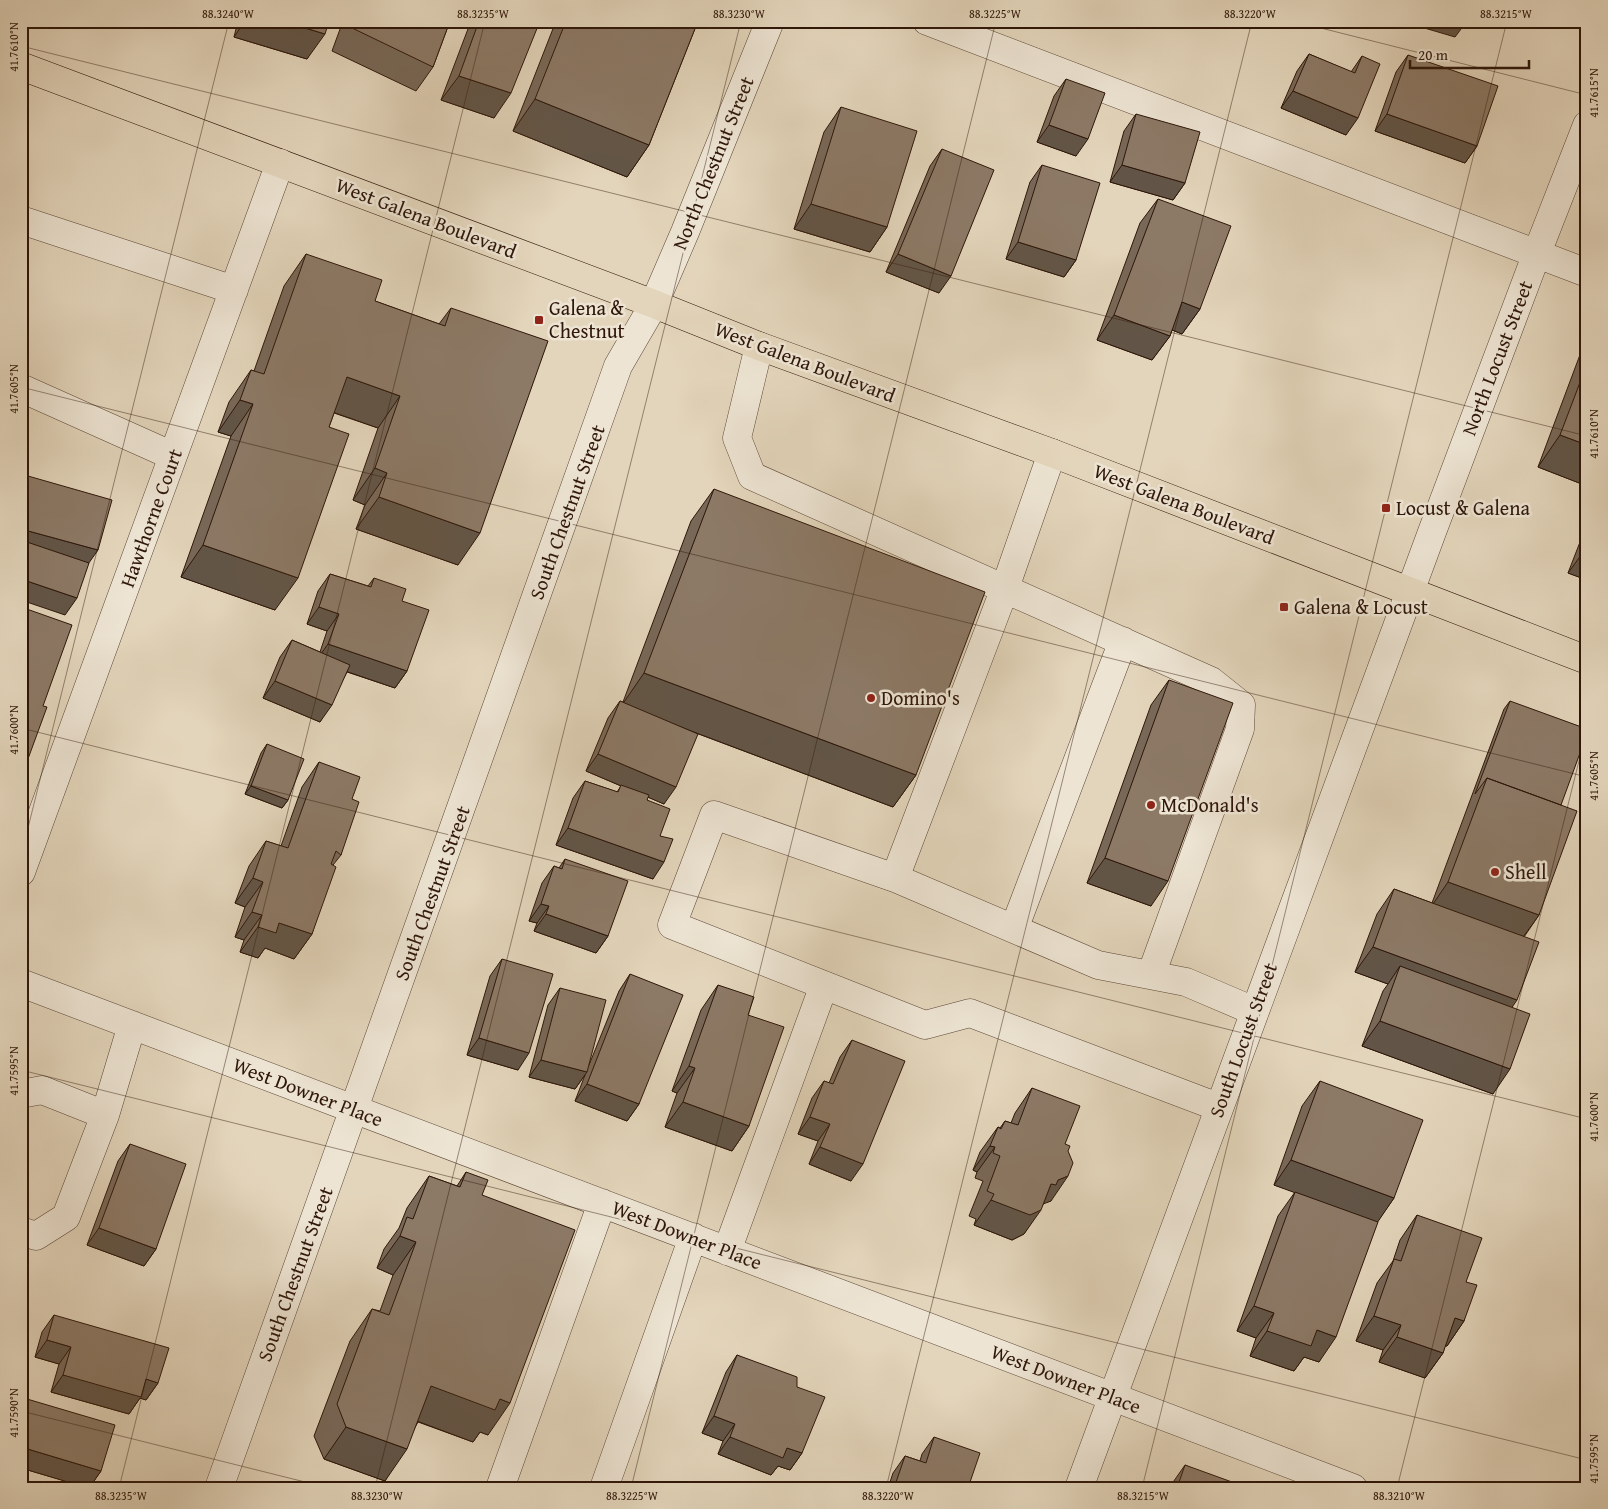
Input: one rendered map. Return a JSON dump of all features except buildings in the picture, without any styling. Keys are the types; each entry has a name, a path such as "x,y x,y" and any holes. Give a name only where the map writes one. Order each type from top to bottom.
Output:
{"main road":[{"name":"West Galena Boulevard","path":"21,66 654,304 759,346 1052,453 1587,660"}],"street":[{"name":"North Chestnut Street","path":"654,304 770,21"},
{"path":"927,21 1587,273"},
{"name":"North Locust Street","path":"1410,592 1536,253 1587,125"},
{"name":"Hawthorne Court","path":"21,872 280,163"},
{"path":"21,220 234,290"},
{"name":"South Chestnut Street","path":"219,1488 618,366 654,304"},
{"path":"759,346 737,438 752,476 1211,681 1242,705 1240,729 1151,975"},
{"path":"21,388 173,456"},
{"path":"895,878 1005,588 1052,453"},
{"name":"South Locust Street","path":"1078,1488 1410,592"},
{"path":"1014,929 1123,641"},
{"path":"1218,1107 970,1013 925,1025 672,925 714,815 895,878 1098,965 1186,982 1254,1011"},
{"name":"West Downer Place","path":"21,983 1353,1488"},
{"path":"727,1250 824,985"},
{"path":"21,1231 36,1236 66,1217 105,1115 132,1025"},
{"path":"21,1094 42,1090 105,1115"},
{"path":"500,1488 602,1203"},
{"path":"604,1488 693,1237"}],"place":[{"name":"Galena & Chestnut","path":"539,320"},
{"name":"Locust & Galena","path":"1386,508"},
{"name":"Galena & Locust","path":"1284,607"},
{"name":"Domino's","path":"871,698"},
{"name":"McDonald's","path":"1151,805"},
{"name":"Shell","path":"1495,872"}]}
